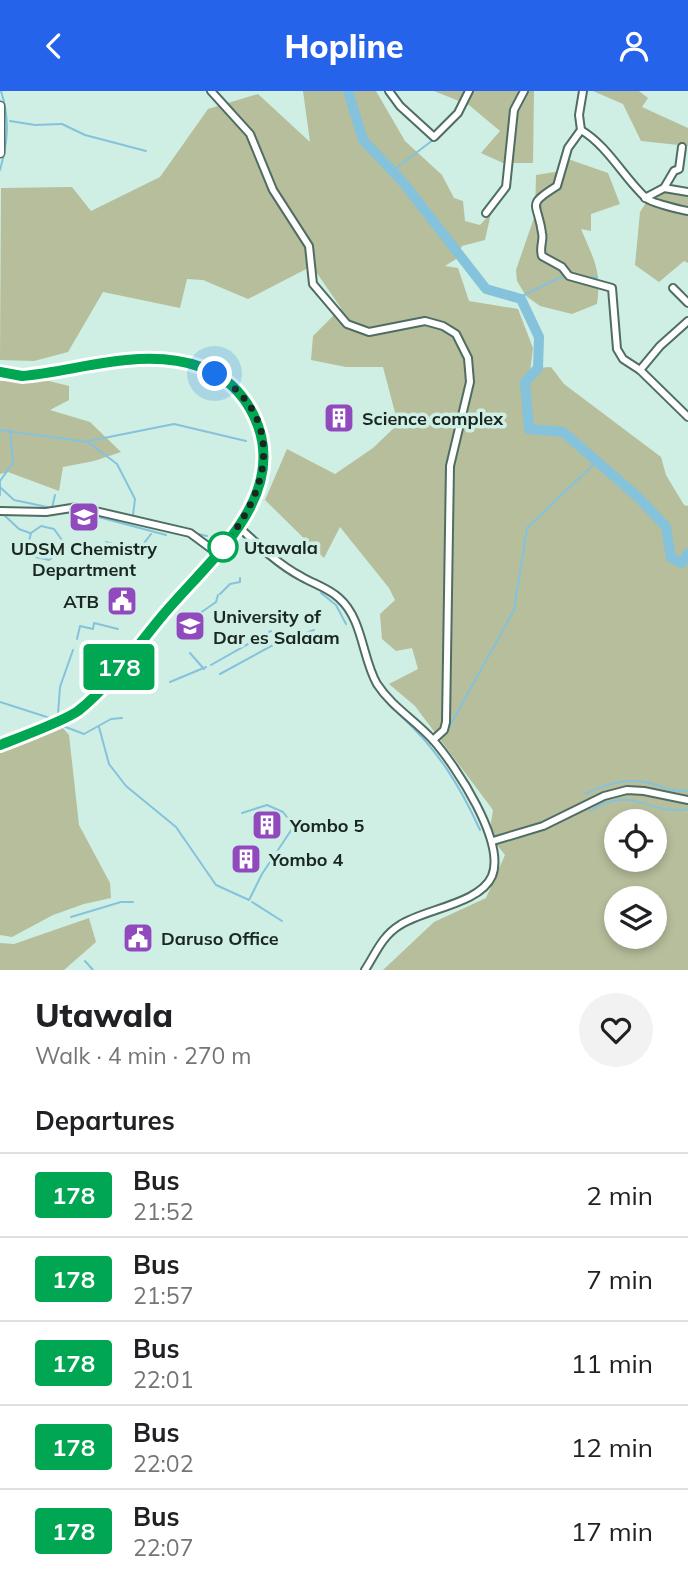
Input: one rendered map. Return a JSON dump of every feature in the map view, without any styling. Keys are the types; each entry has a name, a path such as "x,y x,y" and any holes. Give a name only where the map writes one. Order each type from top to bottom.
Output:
{"street":[{"path":"211,91 250,134 273,190 309,246 313,283 347,324 369,332 425,321 449,329 462,344 468,358 470,382 455,437 448,498 446,722 444,730 433,740"},
{"path":"389,91 400,106 434,137 458,113 469,91"},
{"path":"486,213 506,187 513,110 524,91"},
{"path":"583,91 579,115 581,129 568,148 557,186 544,193 537,203 537,221 543,234 540,250 542,256 562,267 569,276 612,288 617,349 623,359 663,389 688,417"},
{"path":"0,106 0,153"},
{"path":"581,129 593,137 622,168 645,198 688,211"},
{"path":"645,198 664,188 680,168 682,147"},
{"path":"664,188 688,192"},
{"path":"673,288 688,303"},
{"path":"640,370 660,346 688,321"},
{"path":"0,372 33,375 156,359 200,367 227,381 242,395 259,427 263,454 261,484 240,528 110,678 76,713 0,745"},
{"path":"0,511 46,512 78,507 190,533 217,553"},
{"path":"240,528 295,573 340,599 367,652 376,682 397,708 433,740 458,775 493,841 495,863 487,885 468,897 402,923 380,943 365,970"},
{"path":"493,841 543,826 620,792 644,791 688,800"}],"green space":[{"path":"303,91 376,91 405,141 442,175 454,198 463,201 465,221 480,225 491,213 485,240 462,246 456,259 445,266 458,268 469,301 518,309 533,348 530,373 535,368 551,367 564,384 661,457 666,475 684,505 688,506 688,970 383,970 434,922 486,898 505,855 489,835 493,810 415,706 389,684 418,669 412,648 396,651 382,639 380,614 395,600 389,588 340,527 324,558 265,500 287,449 335,474 373,448 398,424 383,367 346,367 311,360 313,336 341,308 312,266 248,299 203,280 187,279 180,308 103,292 68,352 34,361 0,360 1,188 72,187 91,211 160,177 208,109 258,94 310,142"},
{"path":"434,91 534,91 533,163 503,163 481,153 500,131 469,105"},
{"path":"593,91 639,91 648,98 642,107 688,128 688,146 641,141 623,104"},
{"path":"568,159 608,173 620,204 591,214 591,231 581,229 597,273 597,304 572,314 540,306 526,296 517,281 516,270 535,215 536,175 561,171"},
{"path":"653,192 688,193 688,263 684,261 659,282 635,265 640,212"},
{"path":"37,378 69,386 69,400 50,410 90,422 121,452 63,467 59,491 8,472 0,474 0,381"},
{"path":"61,726 69,735 79,825 110,883 111,898 53,915 12,937 0,935 0,751"},
{"path":"89,918 96,942 64,970 0,970 0,943 14,944"}],"waterway":[{"path":"0,170 7,131 1,91"},
{"path":"348,91 363,140 402,181 486,289 521,299 539,337 538,368 525,382 529,429 563,432 638,497 666,527 671,558 682,563 688,553"},
{"path":"10,121 35,125 61,124"},
{"path":"62,124 85,135 146,151"},
{"path":"392,171 433,140"},
{"path":"518,298 565,275"},
{"path":"587,278 597,277"},
{"path":"89,361 109,358"},
{"path":"0,367 28,371"},
{"path":"89,441 174,424 246,441"},
{"path":"0,430 88,442 117,464 135,499 133,515"},
{"path":"0,495 0,481 13,463 10,430"},
{"path":"447,731 514,610 527,528 596,462"},
{"path":"1,488 14,500 52,508 55,495"},
{"path":"76,511 166,535"},
{"path":"3,514 19,529 30,533"},
{"path":"59,553 49,560 36,557 28,545 31,533 41,526 54,529 62,540"},
{"path":"194,533 207,536"},
{"path":"106,542 138,551 151,534"},
{"path":"220,594 230,584 240,582 240,578"},
{"path":"321,593 336,605 346,624"},
{"path":"185,632 186,623 216,602 218,595"},
{"path":"77,639 80,626 93,629 94,623 118,629"},
{"path":"220,674 273,645 314,630"},
{"path":"211,665 271,631"},
{"path":"58,714 60,687 73,650"},
{"path":"190,653 204,669"},
{"path":"170,682 206,667"},
{"path":"0,702 53,719"},
{"path":"402,717 427,742 447,769 480,830"},
{"path":"63,726 84,734 111,719 122,718"},
{"path":"99,727 109,764 126,786 176,827 216,885 249,900 262,874 294,826 283,812 267,805 242,813"},
{"path":"443,735 437,740 464,778"},
{"path":"585,794 606,785 629,781 645,782 677,791 688,790"},
{"path":"590,811 605,803 619,800 630,800 663,809 688,809"},
{"path":"71,917 121,902 133,902"},
{"path":"252,902 282,921"},
{"path":"85,961 93,970"}],"bus line":[{"name":"178","path":"0,372 22,376 156,359 200,367 227,381 242,395 259,427 263,454 261,484 240,528 110,678 76,713 0,745"}],"place":[{"name":"Science complex","path":"339,418"},
{"name":"UDSM Chemistry Department","path":"84,517"},
{"name":"Utawala","path":"223,547"},
{"name":"ATB","path":"122,601"},
{"name":"University of Dar es Salaam","path":"190,626"},
{"name":"Yombo 5","path":"267,825"},
{"name":"Yombo 4","path":"246,859"},
{"name":"Daruso Office","path":"138,938"}],"route":[{"path":"215,374 242,395 259,427 263,454 261,484 256,497 240,528 217,553 223,547"}]}
